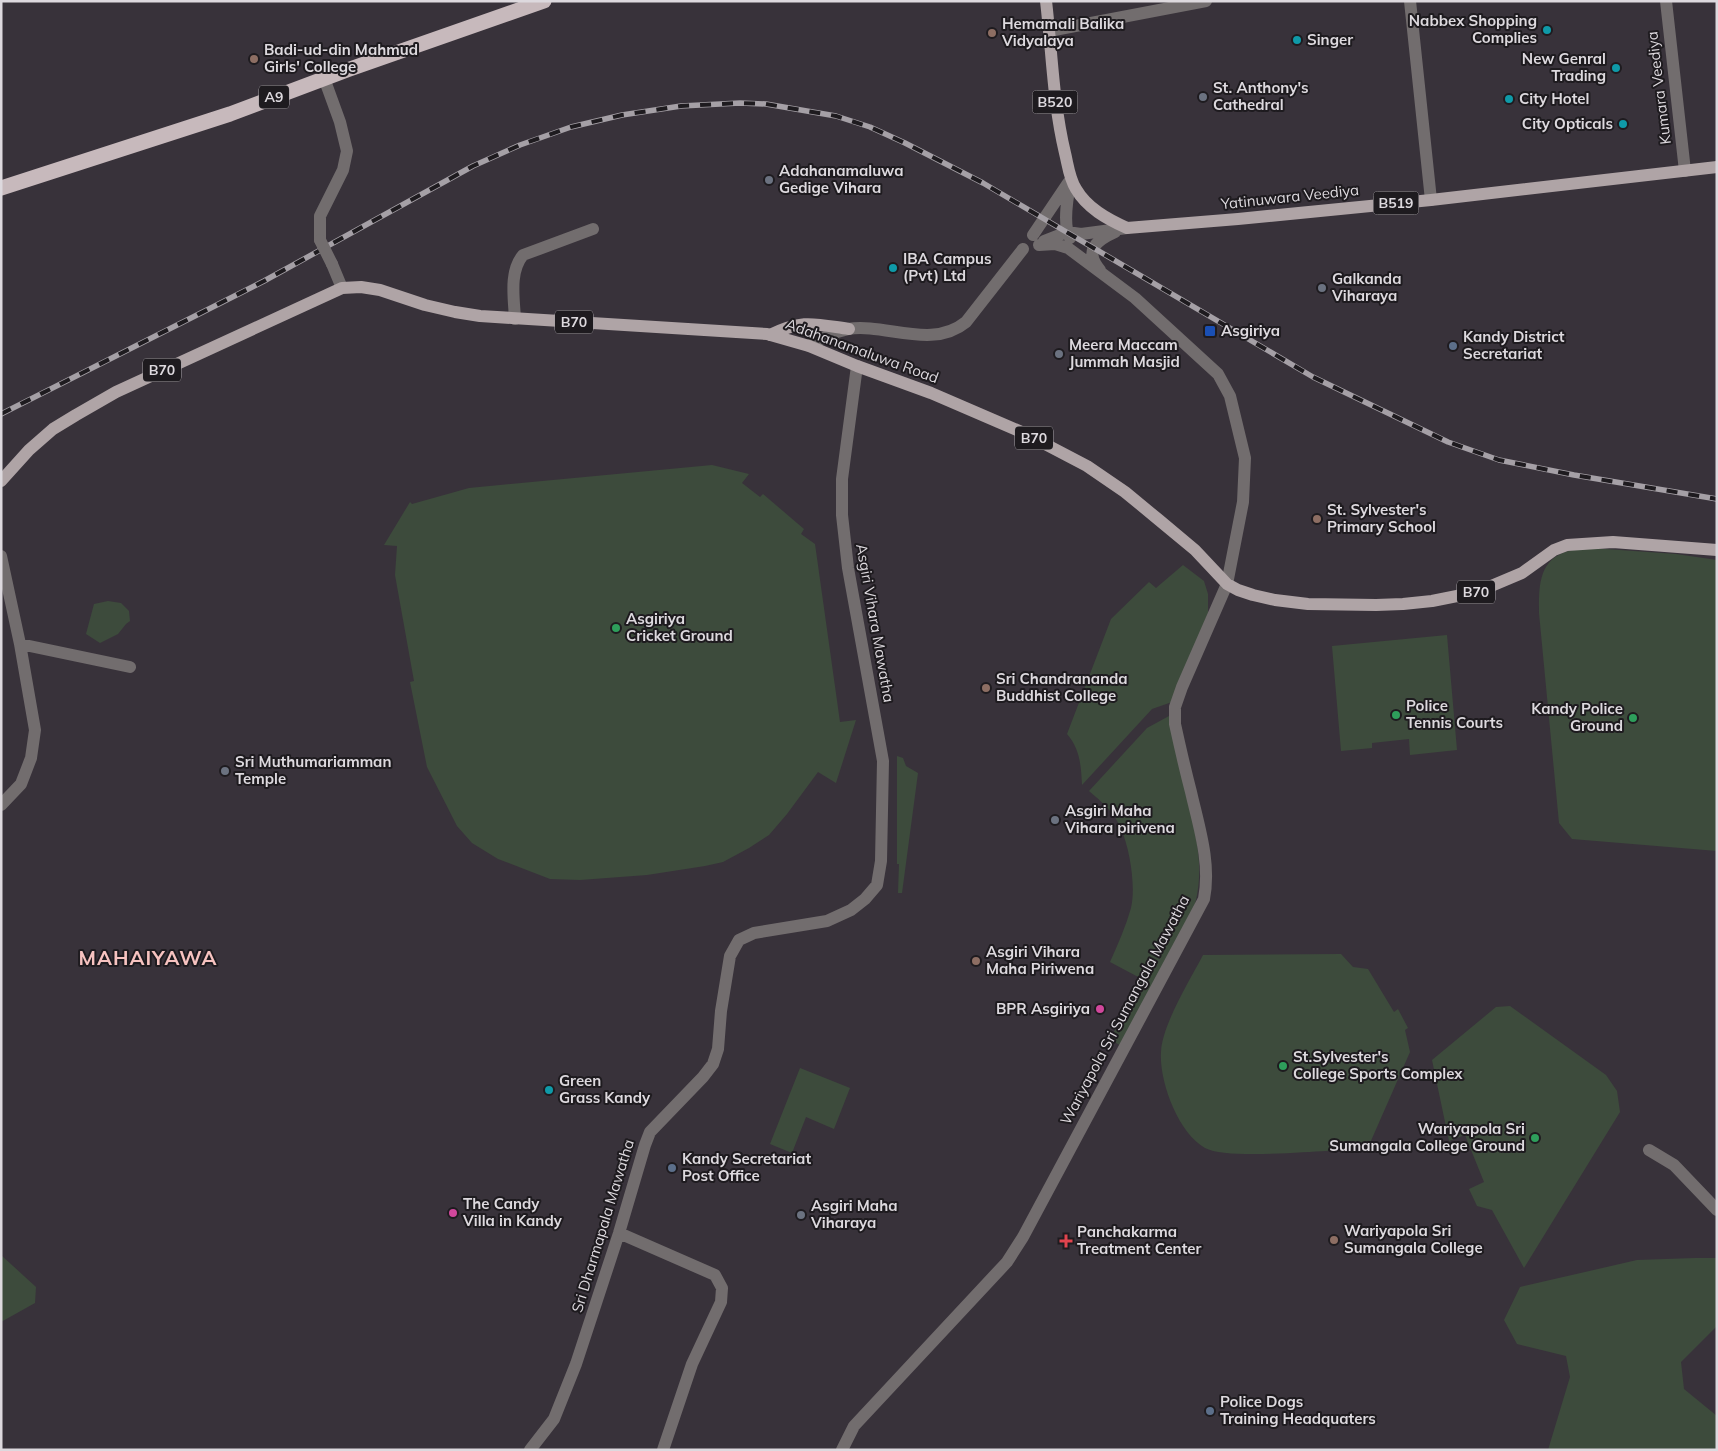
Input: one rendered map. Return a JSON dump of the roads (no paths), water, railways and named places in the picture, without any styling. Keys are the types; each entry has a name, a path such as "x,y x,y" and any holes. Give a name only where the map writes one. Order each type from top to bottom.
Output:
{"highway":[{"name":"A9","path":"1,188 230,114 324,78 535,3"}],"main road":[{"name":"B520","path":"1046,1 1055,100 1061,139 1071,179 1083,199 1110,221 1126,228"},
{"name":"Yatinuwara Veediya","path":"1126,228 1431,200 1717,167"},
{"name":"Adahanamaluwa Road","path":"342,288 361,287 380,290 425,305 480,316 770,336 809,346 974,411 1024,433 1087,466 1125,492 1195,550 1227,584"},
{"name":"B70","path":"1,481 29,450 53,429 116,392 342,288"},
{"path":"770,336 786,327 806,323 849,329"},
{"name":"B70","path":"1227,584 1252,595 1308,604 1376,606 1432,601 1477,592 1522,573 1554,550 1567,545 1614,542 1717,550"}],"street":[{"path":"1049,31 1206,1"},
{"path":"1410,1 1431,200"},
{"name":"Kumara Veediya","path":"1666,1 1685,171"},
{"path":"324,78 340,122 347,151 343,170 323,206 319,232 320,240 342,288"},
{"path":"1067,232 1068,195 1071,179"},
{"path":"1037,241 1071,179"},
{"path":"1037,241 1067,232 1081,234 1126,228"},
{"path":"1102,273 1093,260 1093,247 1101,239 1126,228"},
{"path":"515,319 514,287 516,263 523,255 593,230"},
{"name":"Wariyapola Sri Sumangala Mawatha","path":"1067,232 1082,259"},
{"name":"Wariyapola Sri Sumangala Mawatha","path":"842,1450 854,1426 1008,1262 1204,899 1207,883 1198,821 1175,724 1175,707 1227,584 1243,502 1246,458 1230,396 1218,374 1135,298 1068,248 1037,241"},
{"path":"809,346 829,334 849,329 910,334 942,333 954,330 966,322 1023,250"},
{"name":"Asgiri Vihara Mawatha","path":"857,366 842,479 842,515 848,568 883,761 881,861 877,885"},
{"path":"1,556 20,644 35,730 30,758 22,784 1,805"},
{"path":"20,644 130,667"},
{"name":"Sri Dharmapala Mawatha","path":"530,1450 554,1419 576,1364 650,1132 714,1064 718,1049 721,1011 730,956 739,940 754,933 827,921 850,910 865,899 877,885"},
{"path":"1650,1150 1674,1165 1717,1210"},
{"path":"619,1234 715,1275 722,1288 721,1302 692,1364 663,1450"}],"railway":[{"path":"1,414 264,281 473,166 520,145 571,127 622,115 681,106 740,103 766,104 836,116 870,127 905,143 983,183 1313,377 1448,442 1499,460 1574,475 1717,499"}],"place":[{"name":"Nabbex Shopping Complies","path":"1547,30"},
{"name":"Hemamali Balika Vidyalaya","path":"992,33"},
{"name":"Singer","path":"1297,40"},
{"name":"Badi-ud-din Mahmud Girls' College","path":"254,59"},
{"name":"New Genral Trading","path":"1616,68"},
{"name":"St. Anthony's Cathedral","path":"1203,97"},
{"name":"City Hotel","path":"1509,99"},
{"name":"City Opticals","path":"1623,124"},
{"name":"Adahanamaluwa Gedige Vihara","path":"769,180"},
{"name":"IBA Campus (Pvt) Ltd","path":"893,268"},
{"name":"Galkanda Viharaya","path":"1322,288"},
{"name":"Asgiriya","path":"1210,331"},
{"name":"Kandy District Secretariat","path":"1453,346"},
{"name":"Meera Maccam Jummah Masjid","path":"1059,354"},
{"name":"St. Sylvester's Primary School","path":"1317,519"},
{"name":"Asgiriya Cricket Ground","path":"616,628"},
{"name":"Sri Chandrananda Buddhist College","path":"986,688"},
{"name":"Police Tennis Courts","path":"1396,715"},
{"name":"Kandy Police Ground","path":"1633,718"},
{"name":"Sri Muthumariamman Temple","path":"225,771"},
{"name":"Asgiri Maha Vihara pirivena","path":"1055,820"},
{"name":"Asgiri Vihara Maha Piriwena","path":"976,961"},
{"name":"BPR Asgiriya","path":"1100,1009"},
{"name":"St.Sylvester's College Sports Complex","path":"1283,1066"},
{"name":"Green Grass Kandy","path":"549,1090"},
{"name":"Wariyapola Sri Sumangala College Ground","path":"1535,1138"},
{"name":"Kandy Secretariat Post Office","path":"672,1168"},
{"name":"The Candy Villa in Kandy","path":"453,1213"},
{"name":"Asgiri Maha Viharaya","path":"801,1215"},
{"name":"Wariyapola Sri Sumangala College","path":"1334,1240"},
{"name":"Panchakarma Treatment Center","path":"1066,1241"},
{"name":"Police Dogs Training Headquaters","path":"1210,1411"}],"district":[{"name":"MAHAIYAWA","path":"148,958"}]}
